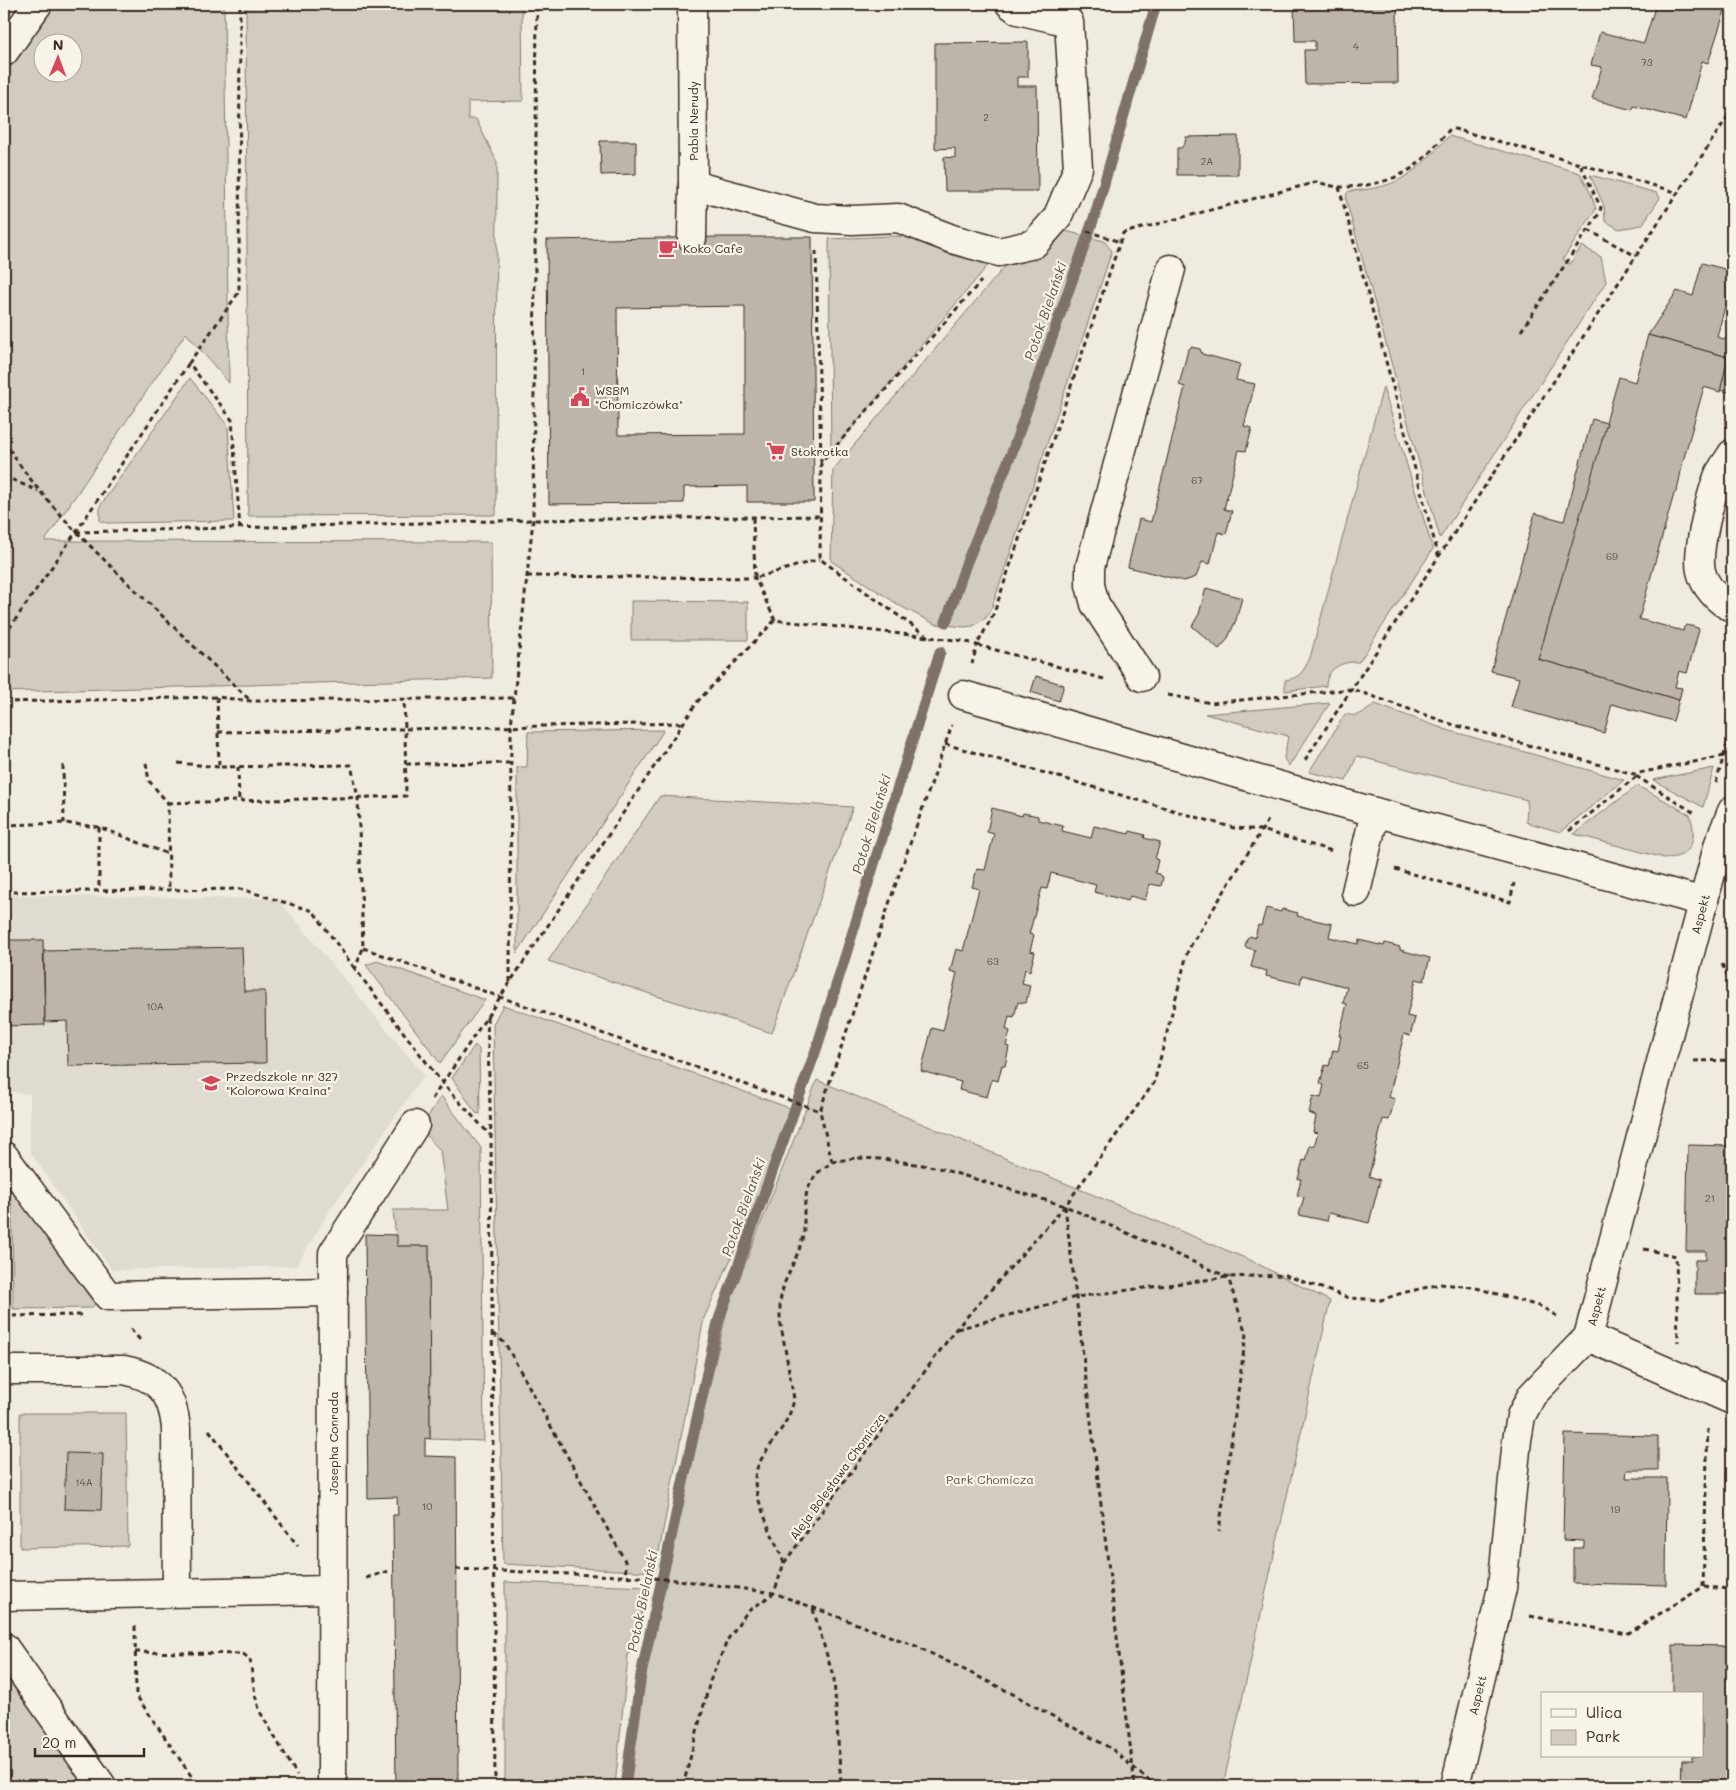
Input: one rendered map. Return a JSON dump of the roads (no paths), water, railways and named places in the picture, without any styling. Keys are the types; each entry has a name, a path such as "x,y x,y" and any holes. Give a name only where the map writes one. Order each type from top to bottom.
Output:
{"street":[{"path":"4,52 38,4"},
{"name":"Pabla Nerudy","path":"692,4 694,185 692,238"},
{"path":"694,185 815,218 852,220 898,218 952,239 999,252 1034,244 1057,218 1078,168 1069,22 1018,10 1010,4"},
{"path":"1142,677 1095,604 1090,585 1090,567 1171,269"},
{"path":"1732,454 1718,476 1701,537 1700,570 1713,594 1727,606 1732,607"},
{"path":"963,695 1288,788 1704,902"},
{"name":"Aspekt","path":"1455,1786 1502,1588 1521,1416 1532,1395 1588,1337 1719,843 1732,811"},
{"path":"1356,892 1375,812"},
{"name":"Josepha Conrada","path":"332,1786 333,1253 415,1124"},
{"path":"4,1156 99,1306 333,1292"},
{"path":"1588,1337 1720,1395"},
{"path":"4,1370 124,1370 140,1373 154,1380 166,1394 175,1412 176,1429 177,1592"},
{"path":"4,1596 135,1592 332,1590"},
{"path":"4,1647 102,1786"}],"waterway":[{"name":"Potok Bielański","path":"946,622 966,564 1012,452 1095,215 1156,4"},
{"name":"Potok Bielański","path":"625,1786 641,1675 718,1322 817,1047 940,652"}],"place":[{"name":"Koko Cafe","path":"668,248"},
{"name":"WSBM \"Chomiczówka\"","path":"580,397"},
{"name":"Stokrotka","path":"776,451"},
{"name":"Przedszkole nr 327 \"Kolorowa Kraina\"","path":"211,1083"}],"park label":[{"name":"Park Chomicza","path":"990,1479"}]}
